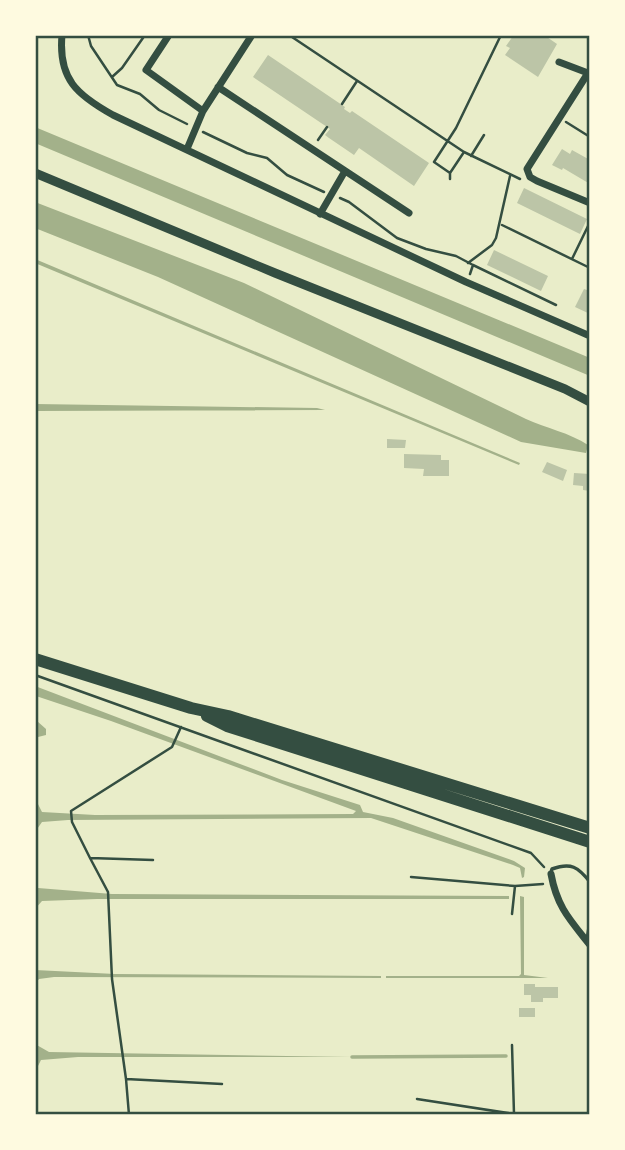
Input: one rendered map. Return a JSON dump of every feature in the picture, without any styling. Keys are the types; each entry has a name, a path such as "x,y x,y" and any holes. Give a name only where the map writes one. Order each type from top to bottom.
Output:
{"highway":[{"path":"35,659 590,828"},
{"path":"191,708 227,726 590,842"}],"street":[{"path":"62,35 62,61 71,85 86,100 320,214 590,336"},
{"path":"169,35 146,70 203,111"},
{"path":"187,149 203,111 252,35"},
{"path":"559,62 589,74 533,157 527,173 537,181 590,203"},
{"path":"218,87 410,213"},
{"path":"320,214 345,171"},
{"path":"35,173 565,389 590,402"},
{"path":"551,874 555,895 566,917 589,943"}],"lane":[{"path":"551,874 552,869 564,865 579,869 590,882"},
{"path":"589,943 590,921"}],"path":[{"path":"88,35 91,46 120,87 140,94 159,110 247,153 267,158 302,184 349,202 397,238 456,256 556,305"},
{"path":"112,76 122,68 145,35"},
{"path":"289,35 464,152 526,182"},
{"path":"302,35 302,44"},
{"path":"450,173 433,162 460,120 501,35"},
{"path":"342,104 357,81"},
{"path":"559,117 590,137"},
{"path":"312,149 327,127"},
{"path":"471,156 484,135"},
{"path":"450,178 450,173 464,152"},
{"path":"468,263 492,245 500,225 510,175"},
{"path":"574,261 590,222"},
{"path":"500,225 590,268"},
{"path":"466,282 473,265"},
{"path":"35,675 531,853 551,874"},
{"path":"129,1115 124,1053 112,979 108,892 72,822 71,811 172,747 181,727"},
{"path":"90,858 153,860"},
{"path":"411,877 515,886 552,883"},
{"path":"512,914 515,886"},
{"path":"512,1045 514,1114"},
{"path":"125,1079 222,1084"},
{"path":"417,1099 531,1115"}],"shaded area":[{"path":"35,127 590,358 590,376 35,143"},
{"path":"35,202 244,283 526,419 581,441 588,445 586,453 521,442 158,277 35,228"},
{"path":"35,259 520,463 519,465 35,263"},
{"path":"35,404 317,408 325,410 35,411"},
{"path":"35,686 282,780 360,805 363,812 393,818 514,861 525,868 524,877 522,878 520,868 513,865 371,818 68,820 42,822 35,832 35,798 42,812 95,815 353,814 356,811 36,696 37,721 46,729 46,735 35,741"},
{"path":"35,841 38,888 112,894 509,896 509,899 97,899 42,901 35,909"},
{"path":"520,896 524,897 524,975 548,978 386,978 519,976"},
{"path":"35,970 115,974 381,978 54,977 39,979 35,984"},
{"path":"35,1044 49,1052 352,1057 78,1057 41,1060 35,1072"}],"building":[{"path":"517,35 544,35 557,44 538,77 505,55 510,48 506,46 513,36 515,38"},
{"path":"268,55 345,107 344,109 350,113 352,111 429,163 414,186 359,148 354,155 325,135 330,129 253,77"},
{"path":"562,149 570,154 572,150 590,160 590,184 563,168 562,170 552,165"},
{"path":"524,188 587,219 580,234 517,203"},
{"path":"494,250 548,276 541,291 487,265"},
{"path":"584,289 590,291 590,314 575,307"},
{"path":"387,439 406,440 405,448 387,448"},
{"path":"404,454 441,455 441,460 449,460 449,476 423,476 424,469 404,468"},
{"path":"547,462 567,470 563,481 542,472"},
{"path":"574,473 590,474 590,491 583,490 583,486 573,485"},
{"path":"524,984 558,987 558,998 543,998 543,1002 531,1002 531,995 524,995"},
{"path":"519,1008 535,1008 535,1017 519,1017"}],"waterway":[{"path":"352,1057 506,1056"}]}
